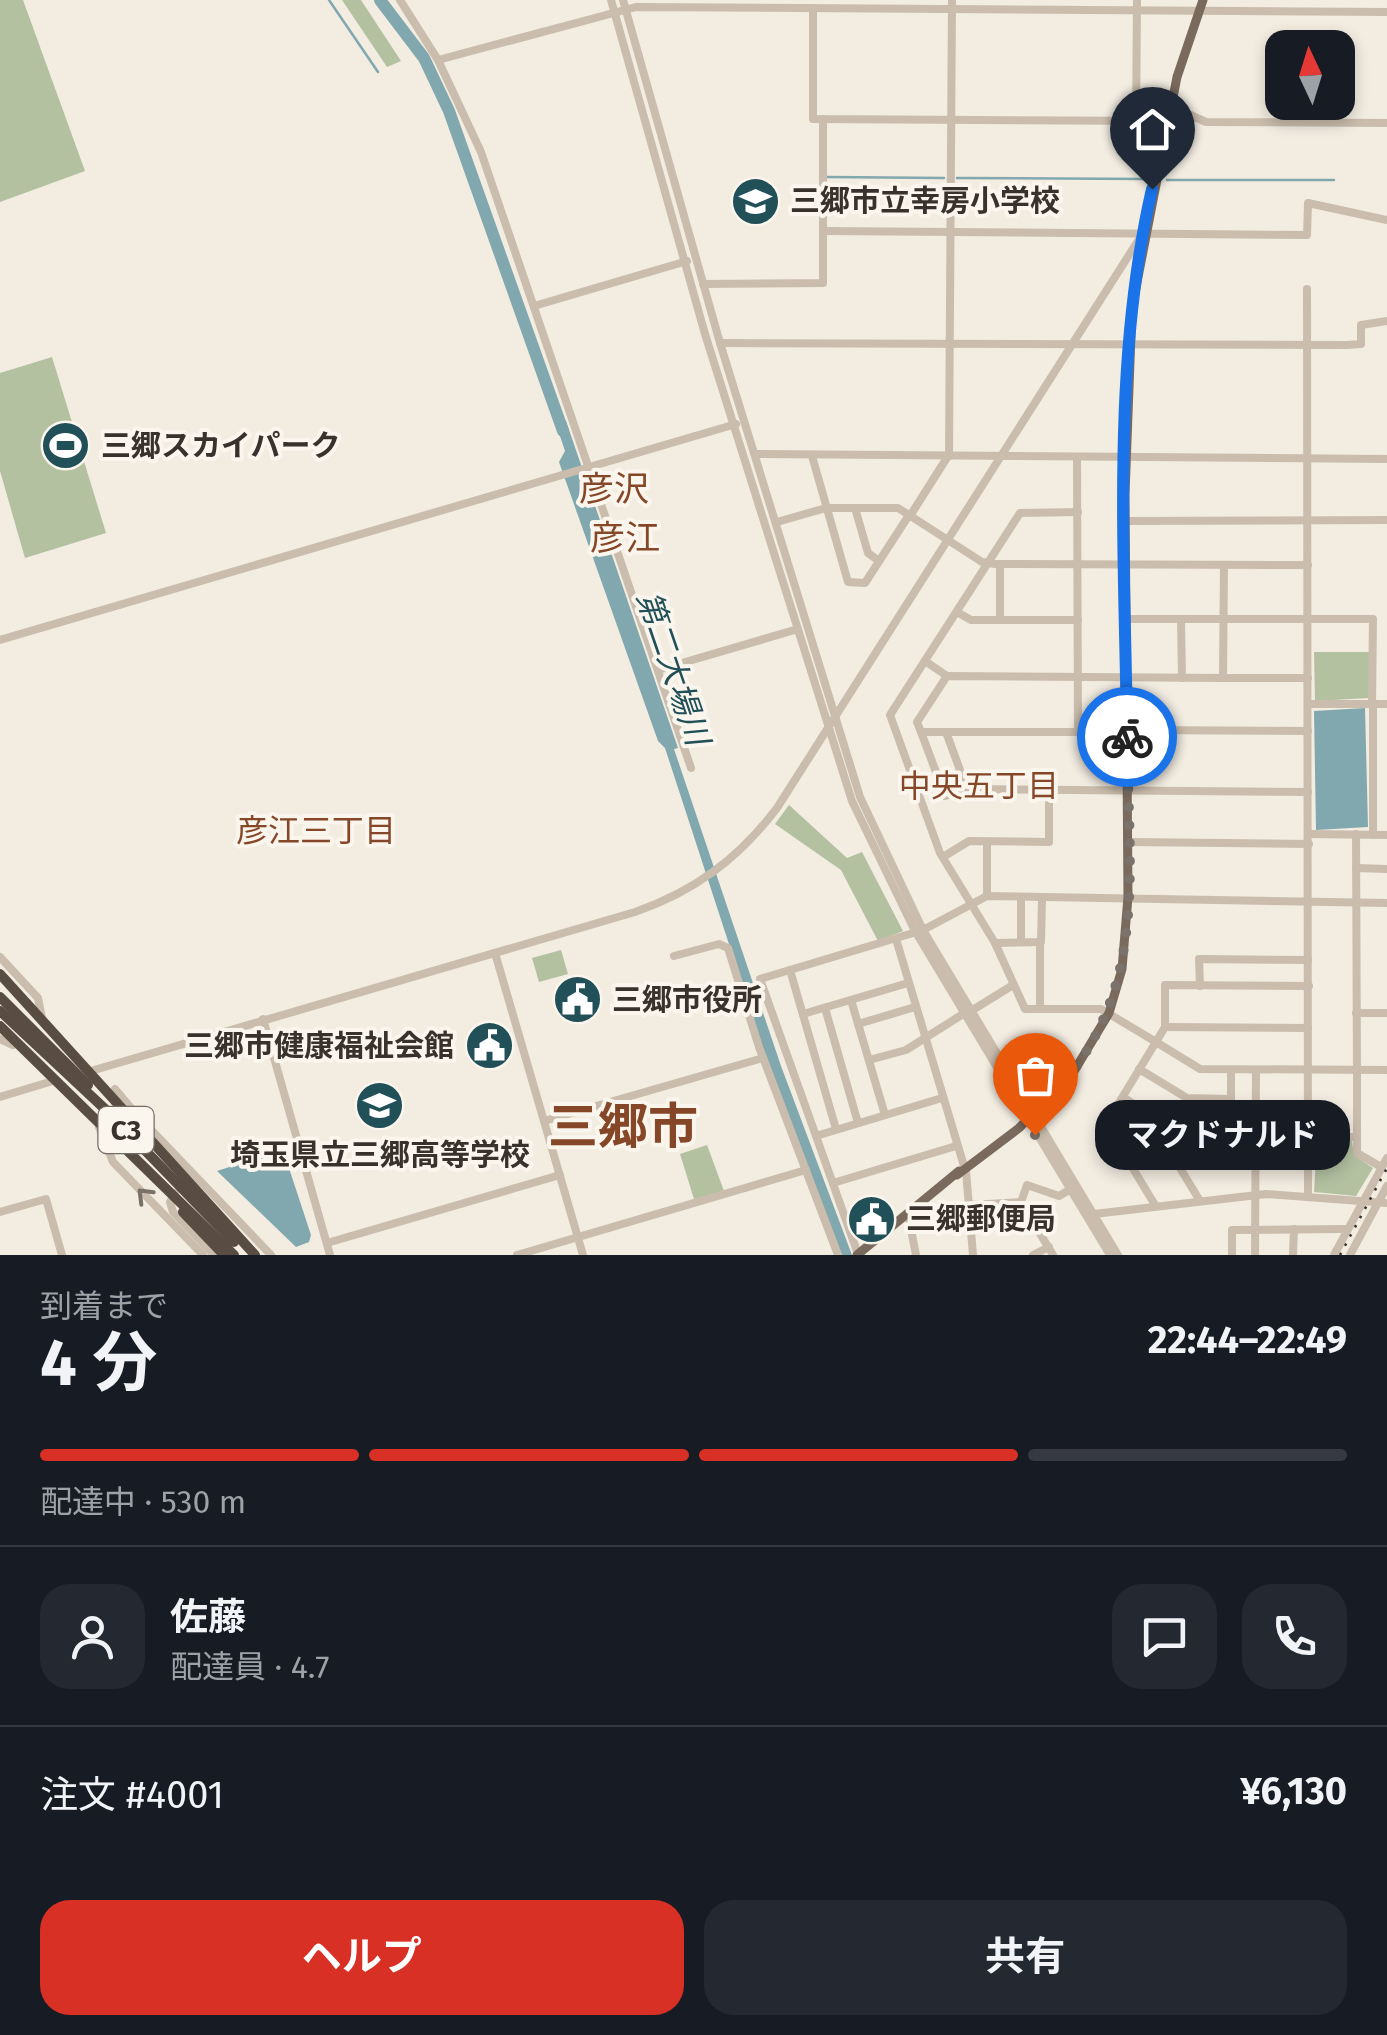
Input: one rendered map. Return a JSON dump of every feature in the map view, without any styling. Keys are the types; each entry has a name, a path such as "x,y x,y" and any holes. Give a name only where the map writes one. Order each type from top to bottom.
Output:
{"highway":[{"path":"0,974 255,1255"},
{"path":"0,997 62,1056 150,1154"},
{"name":"C3","path":"0,1011 150,1154 246,1255"},
{"path":"0,1033 99,1126 224,1255"},
{"name":"C3","path":"0,1033 234,1255"}],"main road":[{"path":"858,1254 1030,1118 1073,1074 1109,1013 1125,952 1128,898 1125,521 1129,344 1143,233 1169,117 1203,0"}],"street":[{"path":"400,0 438,60 481,152 585,468 691,768"},
{"path":"438,60 624,4 813,8 1137,5 1198,11 1387,12"},
{"path":"624,4 720,344 777,522 833,718 885,856 919,931"},
{"path":"612,5 827,730 858,814 919,931 1110,1255"},
{"path":"812,456 848,582 865,583 948,456 952,5"},
{"path":"1136,122 1137,5"},
{"path":"813,8 813,119 1136,122 1184,112 1206,122 1387,123"},
{"path":"703,284 823,283 823,119"},
{"path":"823,231 1307,234 1308,204 1387,220"},
{"path":"0,1096 635,912 694,886 724,866 767,821 1143,233"},
{"path":"534,306 686,261"},
{"path":"1307,289 1308,1197"},
{"path":"720,344 1361,344 1361,325 1387,321"},
{"path":"0,640 745,421"},
{"path":"756,454 1387,459"},
{"path":"921,732 1078,732 1078,457"},
{"path":"777,522 826,508 898,508 987,564 1308,565"},
{"path":"855,508 868,554 879,561"},
{"path":"1078,512 1020,513 890,714 943,858 995,943 1024,1009 1109,1013 1200,1069 1387,1070"},
{"path":"1125,521 1387,520"},
{"path":"1000,564 1000,620"},
{"path":"1224,565 1224,678"},
{"path":"956,612 972,620 1078,620"},
{"path":"1125,619 1373,619 1373,834"},
{"path":"1182,619 1182,678"},
{"path":"658,670 798,629"},
{"path":"925,661 948,676 1308,678"},
{"path":"945,796 917,722 948,676"},
{"path":"1308,704 1387,704"},
{"path":"1127,730 1308,731"},
{"path":"946,732 967,789"},
{"path":"922,805 967,789 1308,792"},
{"path":"943,858 969,842 1049,842 1050,790"},
{"path":"1356,834 1358,1154 1381,1167"},
{"path":"1128,842 1387,834"},
{"path":"987,842 987,896"},
{"path":"1356,868 1387,869"},
{"path":"858,1254 760,979 919,931 987,896 1387,903"},
{"path":"1021,898 1021,942"},
{"path":"1040,1009 1042,899"},
{"path":"896,939 956,1146 970,1205 973,1255"},
{"path":"995,943 1040,942"},
{"path":"674,956 718,944 728,948 763,1058 838,1255"},
{"path":"495,953 583,1255"},
{"path":"0,958 38,998 42,1020"},
{"path":"1200,986 1199,960 1308,960"},
{"path":"790,970 836,1130"},
{"path":"803,1014 908,983"},
{"path":"869,1060 906,1050 1013,985"},
{"path":"1155,1206 1106,1124 1165,1027 1165,985 1309,986"},
{"path":"851,1000 884,1115"},
{"path":"824,1008 858,1123"},
{"path":"858,1024 915,1008"},
{"path":"1356,1012 1387,1013"},
{"path":"262,1020 330,1255"},
{"path":"1165,1027 1308,1028"},
{"path":"544,1121 763,1058"},
{"path":"1139,1069 1186,1098 1231,1098"},
{"path":"1231,1070 1231,1136"},
{"path":"1255,1255 1256,1070"},
{"path":"796,1082 820,1075"},
{"path":"115,1089 269,1253"},
{"path":"1123,1097 1146,1112 1200,1201"},
{"path":"816,1136 942,1098"},
{"path":"115,1103 135,1112"},
{"path":"1030,1118 1118,1255"},
{"path":"99,1126 112,1162 203,1255"},
{"path":"1161,1136 1256,1136"},
{"path":"1308,1137 1357,1137"},
{"path":"833,1183 956,1146"},
{"path":"1334,1255 1387,1158"},
{"path":"517,1255 806,1170"},
{"path":"326,1243 560,1175"},
{"path":"214,1255 173,1212 173,1196 183,1185 201,1190 250,1242 269,1253"},
{"path":"1021,1202 1027,1186 1059,1196 1069,1190"},
{"path":"1350,1255 1382,1203 1387,1186"},
{"path":"1094,1214 1256,1194 1382,1203"},
{"path":"0,1212 46,1199 62,1255"},
{"path":"970,1205 1021,1202"},
{"path":"1021,1202 1051,1251 1033,1255"},
{"path":"908,1214 916,1255"},
{"path":"1293,1255 1294,1229"},
{"path":"1232,1255 1232,1230 1346,1229"}],"green space":[{"path":"0,0 23,0 85,171 0,202"},
{"path":"342,0 361,0 401,61 387,67"},
{"path":"52,357 106,533 25,558 0,471 0,373"},
{"path":"1314,652 1369,652 1369,698 1315,701"},
{"path":"789,805 847,858 862,852 903,931 878,941 841,870 775,824"},
{"path":"561,950 568,974 539,982 532,958"},
{"path":"1317,1141 1352,1141 1354,1155 1373,1168 1356,1196 1314,1192"},
{"path":"707,1145 724,1191 694,1199 680,1154"}],"water":[{"path":"558,415 566,421 781,1066 852,1255 842,1255 774,1082 665,748 658,741 559,462 565,451 554,418"},
{"path":"1365,708 1368,827 1316,830 1314,711"},
{"path":"283,1150 311,1235 309,1242 296,1247 217,1171"}],"waterway":[{"path":"329,0 378,72"},
{"name":"第二大場川","path":"380,0 424,58 449,111 563,431"},
{"path":"827,177 944,178"},
{"path":"957,178 1144,179"},
{"path":"1167,180 1334,180"}],"railway":[{"path":"1340,1255 1387,1168"}],"way so far":[{"path":"1035,1135 1027,1121 1073,1074 1092,1046 1109,1013 1122,969 1128,898 1127,737"}],"place":[{"name":"三郷市立幸房小学校","path":"755,201"},
{"name":"三郷スカイパーク","path":"66,446"},
{"name":"三郷市役所","path":"577,1000"},
{"name":"三郷市健康福祉会館","path":"489,1046"},
{"name":"埼玉県立三郷高等学校","path":"380,1106"},
{"name":"マクドナルド","path":"1035,1135"},
{"name":"三郷郵便局","path":"871,1219"}],"district":[{"name":"彦沢","path":"614,489"},
{"name":"彦江","path":"625,538"},
{"name":"中央五丁目","path":"979,786"},
{"name":"彦江三丁目","path":"316,831"},
{"name":"三郷市","path":"623,1127"}],"route":[{"path":"1127,737 1127,381 1136,274 1152,189"}]}
